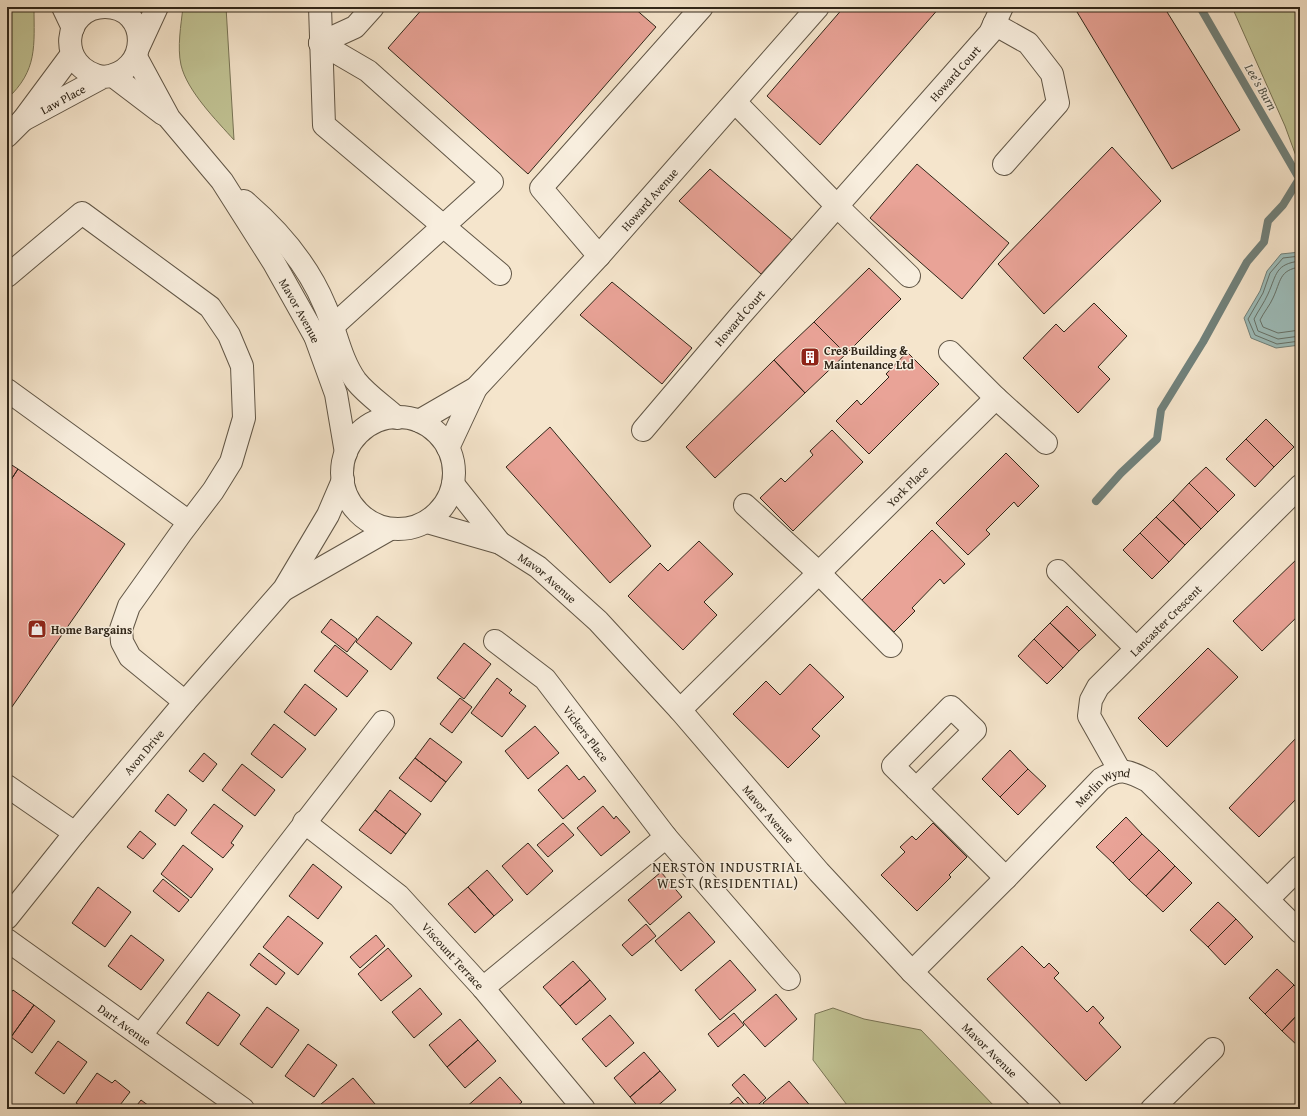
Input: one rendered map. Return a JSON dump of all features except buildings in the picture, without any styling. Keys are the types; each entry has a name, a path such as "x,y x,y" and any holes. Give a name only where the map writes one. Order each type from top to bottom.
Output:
{"street":[{"path":"63,7 73,28"},
{"path":"138,51 139,36 136,26 130,18 105,8 88,12 79,19 70,36 72,54 77,63 84,70 93,75 108,76 122,72 130,65 138,51 157,7"},
{"path":"320,7 320,43 324,125 500,274"},
{"path":"320,43 355,27 373,7"},
{"path":"599,256 541,188 702,7"},
{"name":"Howard Avenue","path":"419,421 476,388 599,256 818,7"},
{"path":"998,16 1028,43 1052,74 1058,103 1004,164"},
{"name":"Howard Court","path":"643,430 739,318 990,33 998,16"},
{"path":"320,43 368,71 492,182 324,331"},
{"name":"Mavor Avenue","path":"138,51 169,118 222,181 258,213 286,243 309,275 325,305 324,331 346,453"},
{"name":"Law Place","path":"7,136 23,120 72,54"},
{"name":"Mavor Avenue","path":"108,76 169,118"},
{"name":"Law Place","path":"23,120 108,76"},
{"path":"735,102 838,207 909,276"},
{"path":"7,276 82,212 210,307 229,334 242,366 244,418 231,462 213,491 129,606 121,629 122,642 130,657 185,702"},
{"name":"Mavor Avenue","path":"324,331 357,382 397,418"},
{"path":"950,352 996,398 1046,444"},
{"name":"Howard Avenue","path":"448,448 476,388"},
{"path":"7,390 189,522"},
{"name":"York Place","path":"680,710 996,398"},
{"path":"397,418 419,421 431,428 441,437 448,448 454,466 454,484 448,499 439,512 427,522 409,529 390,529 372,523 358,512 348,498 343,480 343,467 346,453 354,439 366,428 381,420 397,418"},
{"name":"Avon Drive","path":"7,918 75,833 185,702 284,589 328,516 343,480"},
{"name":"Mavor Avenue","path":"454,484 500,543"},
{"name":"Lancaster Crescent","path":"1120,771 1089,716 1091,700 1098,686 1300,486"},
{"path":"745,505 819,573 891,646"},
{"name":"Mavor Avenue","path":"427,522 500,543 538,567 598,621 680,710 818,872 912,972 1050,1109"},
{"name":"Avon Drive","path":"284,589 390,529"},
{"path":"1058,571 1136,648"},
{"name":"Vickers Place","path":"495,641 545,679 666,837 789,979"},
{"path":"141,1035 304,822 383,722"},
{"name":"Merlin Wynd","path":"912,972 1006,878 1101,779 1112,772 1120,771 1133,773 1148,781 1300,932"},
{"path":"7,786 75,833"},
{"path":"916,789 1006,878"},
{"name":"Viscount Terrace","path":"304,822 399,896 482,988 584,1109"},
{"path":"482,988 666,837"},
{"path":"1268,899 1300,867"},
{"name":"Dart Avenue","path":"7,940 243,1109"},
{"path":"1152,1109 1213,1049"}],"green space":[{"path":"7,7 34,7 34,46 29,67 24,78 7,99 7,44 10,35 7,21"},
{"path":"183,7 226,7 234,140 203,105 184,75 179,51"},
{"path":"1232,7 1300,7 1300,167 1285,126"},
{"path":"833,1008 864,1019 921,1030 997,1109 848,1109 847,1105 813,1060 815,1014"}],"water":[{"path":"1300,252 1300,345 1276,348 1251,338 1244,318 1260,291 1267,271 1281,254"}],"waterway":[{"name":"Lee's Burn","path":"1200,7 1300,180"},
{"path":"1096,501 1121,473 1157,439 1161,410 1203,342 1247,262 1264,242 1268,221 1283,205 1299,179"}],"place":[{"name":"Cre8 Building & Maintenance Ltd","path":"810,357"},
{"name":"Home Bargains","path":"37,629"}],"district":[{"name":"NERSTON INDUSTRIAL WEST (RESIDENTIAL)","path":"728,876"}]}
